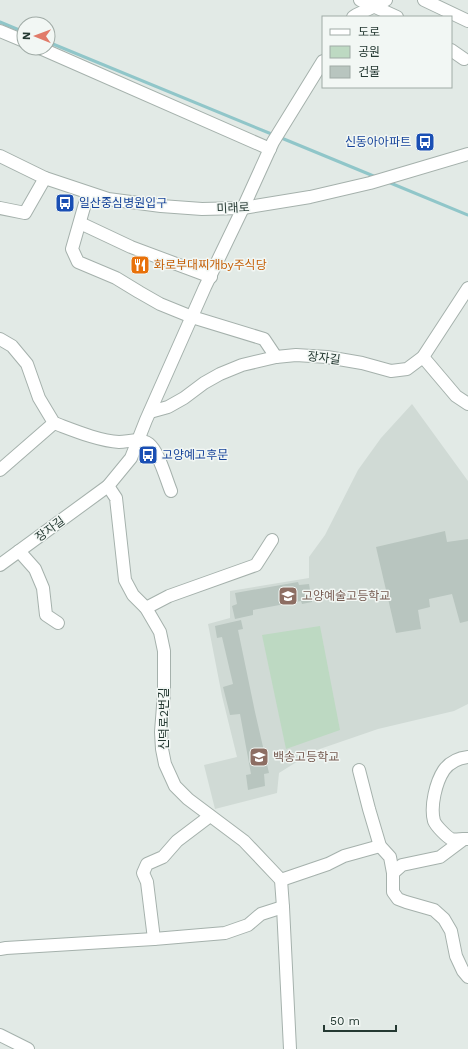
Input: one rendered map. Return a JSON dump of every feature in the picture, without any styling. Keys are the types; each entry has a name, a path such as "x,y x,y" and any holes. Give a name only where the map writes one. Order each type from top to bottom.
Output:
{"street":[{"path":"360,0 395,16"},
{"path":"354,16 386,0"},
{"path":"424,0 468,21"},
{"path":"0,31 16,38"},
{"path":"452,51 464,59"},
{"path":"56,55 272,145"},
{"name":"장자길","path":"0,565 108,486 131,458 192,317 272,145 322,63"},
{"name":"미래로","path":"0,156 45,178 108,199 161,206 202,209 244,208 310,197 370,183 468,154"},
{"path":"0,208 24,213 45,178"},
{"path":"88,193 72,248 78,262 116,278 160,304 192,317 264,339 276,357"},
{"path":"80,223 131,247 211,277"},
{"name":"장자길","path":"150,412 168,408 220,374 242,365 276,357 296,355 327,357 362,363 391,371 407,369 424,357 468,288"},
{"path":"0,339 12,346 27,364 39,398 54,423 99,438 119,442 138,440 149,444 157,455 171,491"},
{"path":"424,357 456,396 468,404"},
{"path":"0,470 54,423"},
{"name":"신덕로2번길","path":"108,486 116,498 124,580 133,595 146,608 160,632 164,651 164,693 161,732 165,764 175,786 188,799 244,841 281,880"},
{"path":"146,608 169,596 256,565 272,540"},
{"path":"19,551 35,569 43,588 46,615 58,623"},
{"path":"466,839 452,839 441,831 434,822 433,809 434,796 438,783 445,769 458,759 468,756"},
{"path":"359,770 380,846 390,857 393,873 393,892 398,899 434,910 444,919 451,931 456,956 463,971 468,977"},
{"path":"154,939 147,882 143,872 147,864 163,857 177,841 210,816"},
{"path":"393,873 402,865 440,857 466,839"},
{"path":"290,1049 281,880 328,864 344,856 380,846"},
{"path":"0,949 225,933 248,925 261,914 283,908"},
{"path":"0,1035 28,1049"}],"shaded area":[{"path":"412,404 468,481 468,704 454,711 378,729 314,751 279,773 277,793 215,809 204,765 237,757 222,696 208,624 230,618 230,591 309,578 309,557 325,535 358,470 381,438"}],"green space":[{"path":"320,626 340,730 286,749 262,635"}],"building":[{"path":"445,531 447,542 468,539 468,621 460,623 452,594 429,599 430,607 418,610 421,629 396,633 376,547"},
{"path":"298,582 299,585 309,584 312,602 302,604 301,601 253,610 253,615 235,619 232,606 237,604 235,593"},
{"path":"241,620 243,629 238,630 269,773 264,774 265,786 248,790 246,775 251,774 240,714 230,715 223,687 233,684 222,637 217,638 215,626"}],"waterway":[{"path":"0,22 16,29"},
{"path":"56,45 274,135"},
{"path":"279,137 376,177"},
{"path":"388,182 468,215"}],"place":[{"name":"신동아아파트","path":"425,142"},
{"name":"일산중심병원입구","path":"65,203"},
{"name":"화로부대찌개by주식당","path":"140,265"},
{"name":"고양예고후문","path":"148,455"},
{"name":"고양예술고등학교","path":"288,596"},
{"name":"백송고등학교","path":"259,757"}]}
